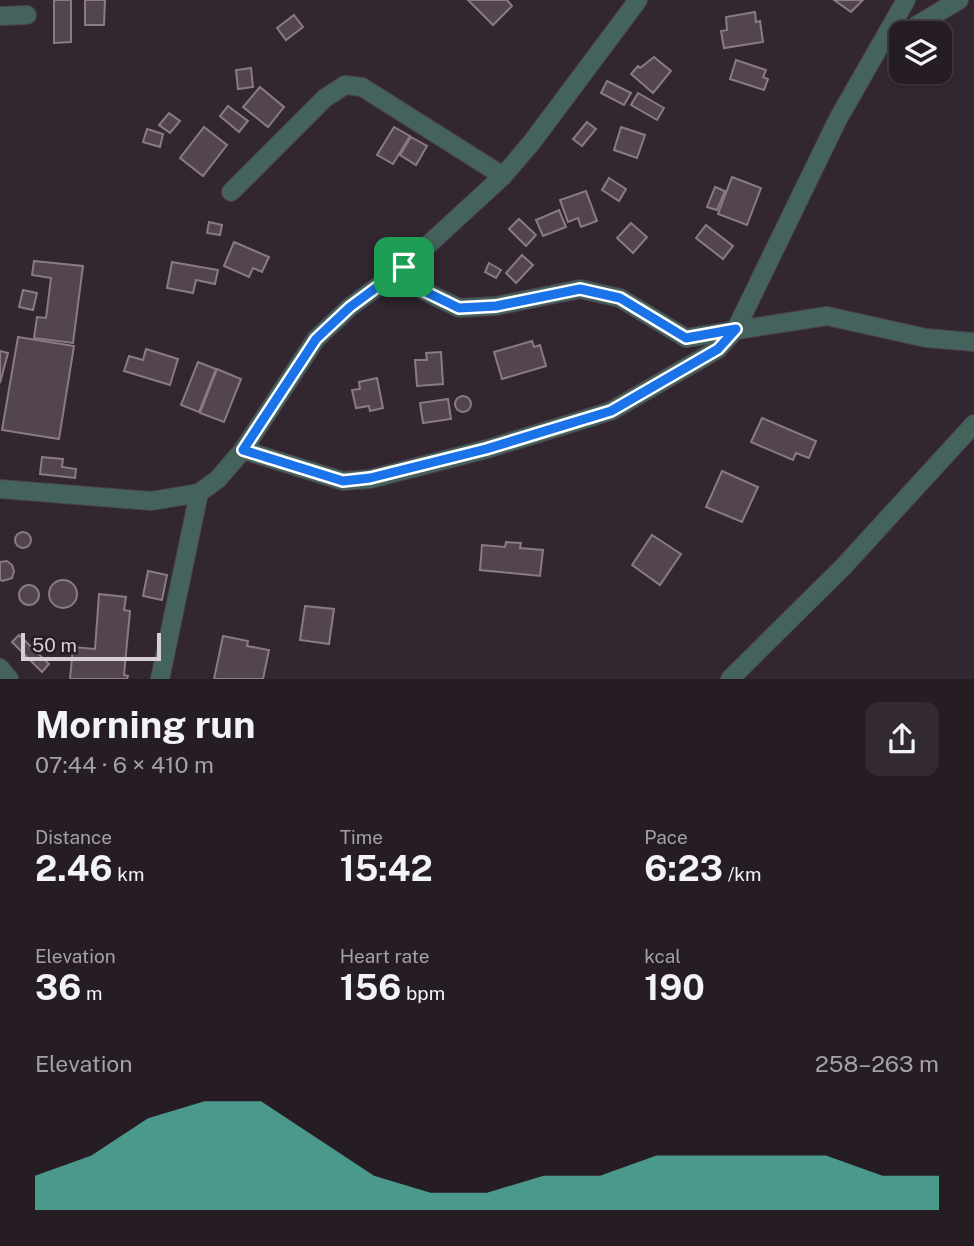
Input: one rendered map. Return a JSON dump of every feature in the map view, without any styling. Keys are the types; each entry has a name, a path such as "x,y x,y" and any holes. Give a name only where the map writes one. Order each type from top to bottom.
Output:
{"street":[{"path":"0,489 151,501 199,493 218,480 243,450 316,339 350,307 404,267 503,176 532,142 638,0"},
{"path":"243,450 343,481 370,478 486,449 611,411 718,349 736,329 838,118 906,0"},
{"path":"924,21 959,0"},
{"path":"0,16 26,15"},
{"path":"878,49 889,42"},
{"path":"231,192 325,97 345,85 362,87 503,176"},
{"path":"404,267 424,291 459,308 496,306 580,289 620,298 686,338 827,316 926,338 974,342"},
{"path":"730,679 844,566 974,424"},
{"path":"160,679 199,493"},
{"path":"0,668 9,679"}],"building":[{"path":"54,0 71,0 71,42 54,43"},
{"path":"85,0 105,0 104,25 85,25"},
{"path":"468,0 507,0 512,6 493,25"},
{"path":"834,0 863,0 851,12"},
{"path":"755,12 756,22 760,21 763,42 724,48 721,31 727,30 726,17"},
{"path":"294,15 303,27 286,40 277,28"},
{"path":"654,57 671,71 653,93 631,74 638,66 640,68"},
{"path":"736,60 766,70 763,77 768,79 764,90 730,79"},
{"path":"251,68 253,87 238,89 236,70"},
{"path":"607,81 631,93 624,105 601,93"},
{"path":"260,87 284,107 268,127 243,107"},
{"path":"638,93 664,108 657,120 631,105"},
{"path":"228,106 248,121 239,132 220,116"},
{"path":"169,113 180,121 170,133 159,125"},
{"path":"587,122 596,129 582,146 573,139"},
{"path":"204,127 227,145 203,176 180,158"},
{"path":"394,127 410,136 393,164 377,155"},
{"path":"621,127 645,135 637,158 614,150"},
{"path":"147,129 163,134 160,147 143,142"},
{"path":"411,137 427,146 416,165 400,155"},
{"path":"732,177 761,188 747,225 718,214"},
{"path":"609,178 626,189 619,201 602,190"},
{"path":"715,187 725,191 717,210 707,207"},
{"path":"586,191 597,221 581,227 578,218 568,222 560,200"},
{"path":"559,210 566,227 543,236 536,220"},
{"path":"519,219 536,235 526,246 509,229"},
{"path":"209,222 222,225 220,235 207,233"},
{"path":"631,223 647,237 633,253 617,238"},
{"path":"706,225 733,246 723,259 696,238"},
{"path":"234,242 269,257 262,272 253,268 249,277 224,266"},
{"path":"522,255 533,265 516,283 506,273"},
{"path":"34,261 83,266 73,343 34,338 37,317 46,318 51,278 32,275"},
{"path":"172,262 218,270 215,284 196,280 193,293 167,288"},
{"path":"489,263 501,270 496,278 485,272"},
{"path":"23,290 37,293 33,310 19,307"},
{"path":"18,337 74,346 59,439 2,430"},
{"path":"532,341 534,347 540,345 546,366 502,379 494,352"},
{"path":"146,349 178,359 170,385 124,371 129,356 143,360"},
{"path":"0,351 8,353 0,383"},
{"path":"441,352 443,384 417,386 415,360 427,360 426,353"},
{"path":"198,362 216,369 199,412 181,405"},
{"path":"217,369 241,379 224,422 200,413"},
{"path":"377,378 383,408 370,411 369,406 356,408 352,390 360,389 359,382"},
{"path":"463,396 469,398 469,410 463,412 457,410 455,404 457,398"},
{"path":"448,399 451,419 423,423 420,403"},
{"path":"762,418 816,441 809,458 796,453 793,460 751,442"},
{"path":"42,457 63,459 62,467 76,469 75,478 40,474"},
{"path":"722,471 758,487 742,522 706,507"},
{"path":"20,532 26,532 31,540 29,546 20,548 15,543 15,537"},
{"path":"652,535 681,554 660,585 632,565"},
{"path":"506,542 521,543 520,548 543,550 540,576 480,570 482,545 505,547"},
{"path":"7,561 14,571 12,578 3,581 0,580 0,562"},
{"path":"148,571 167,575 162,600 143,596"},
{"path":"63,580 73,584 77,594 73,604 63,608 53,604 49,594 53,584"},
{"path":"29,585 36,588 39,595 36,602 29,605 22,602 19,595 22,588"},
{"path":"99,594 126,597 124,610 130,611 124,675 128,676 127,679 70,679 73,647 95,649"},
{"path":"305,606 334,609 329,644 300,640"},
{"path":"19,635 49,664 42,672 12,642"},
{"path":"223,636 248,641 247,646 269,650 263,679 214,679"}],"route":[{"path":"404,267 424,291 459,308 496,306 580,289 620,298 686,338 736,329 718,349 611,411 486,449 370,478 343,481 243,450 316,339 350,307 404,267"}]}
